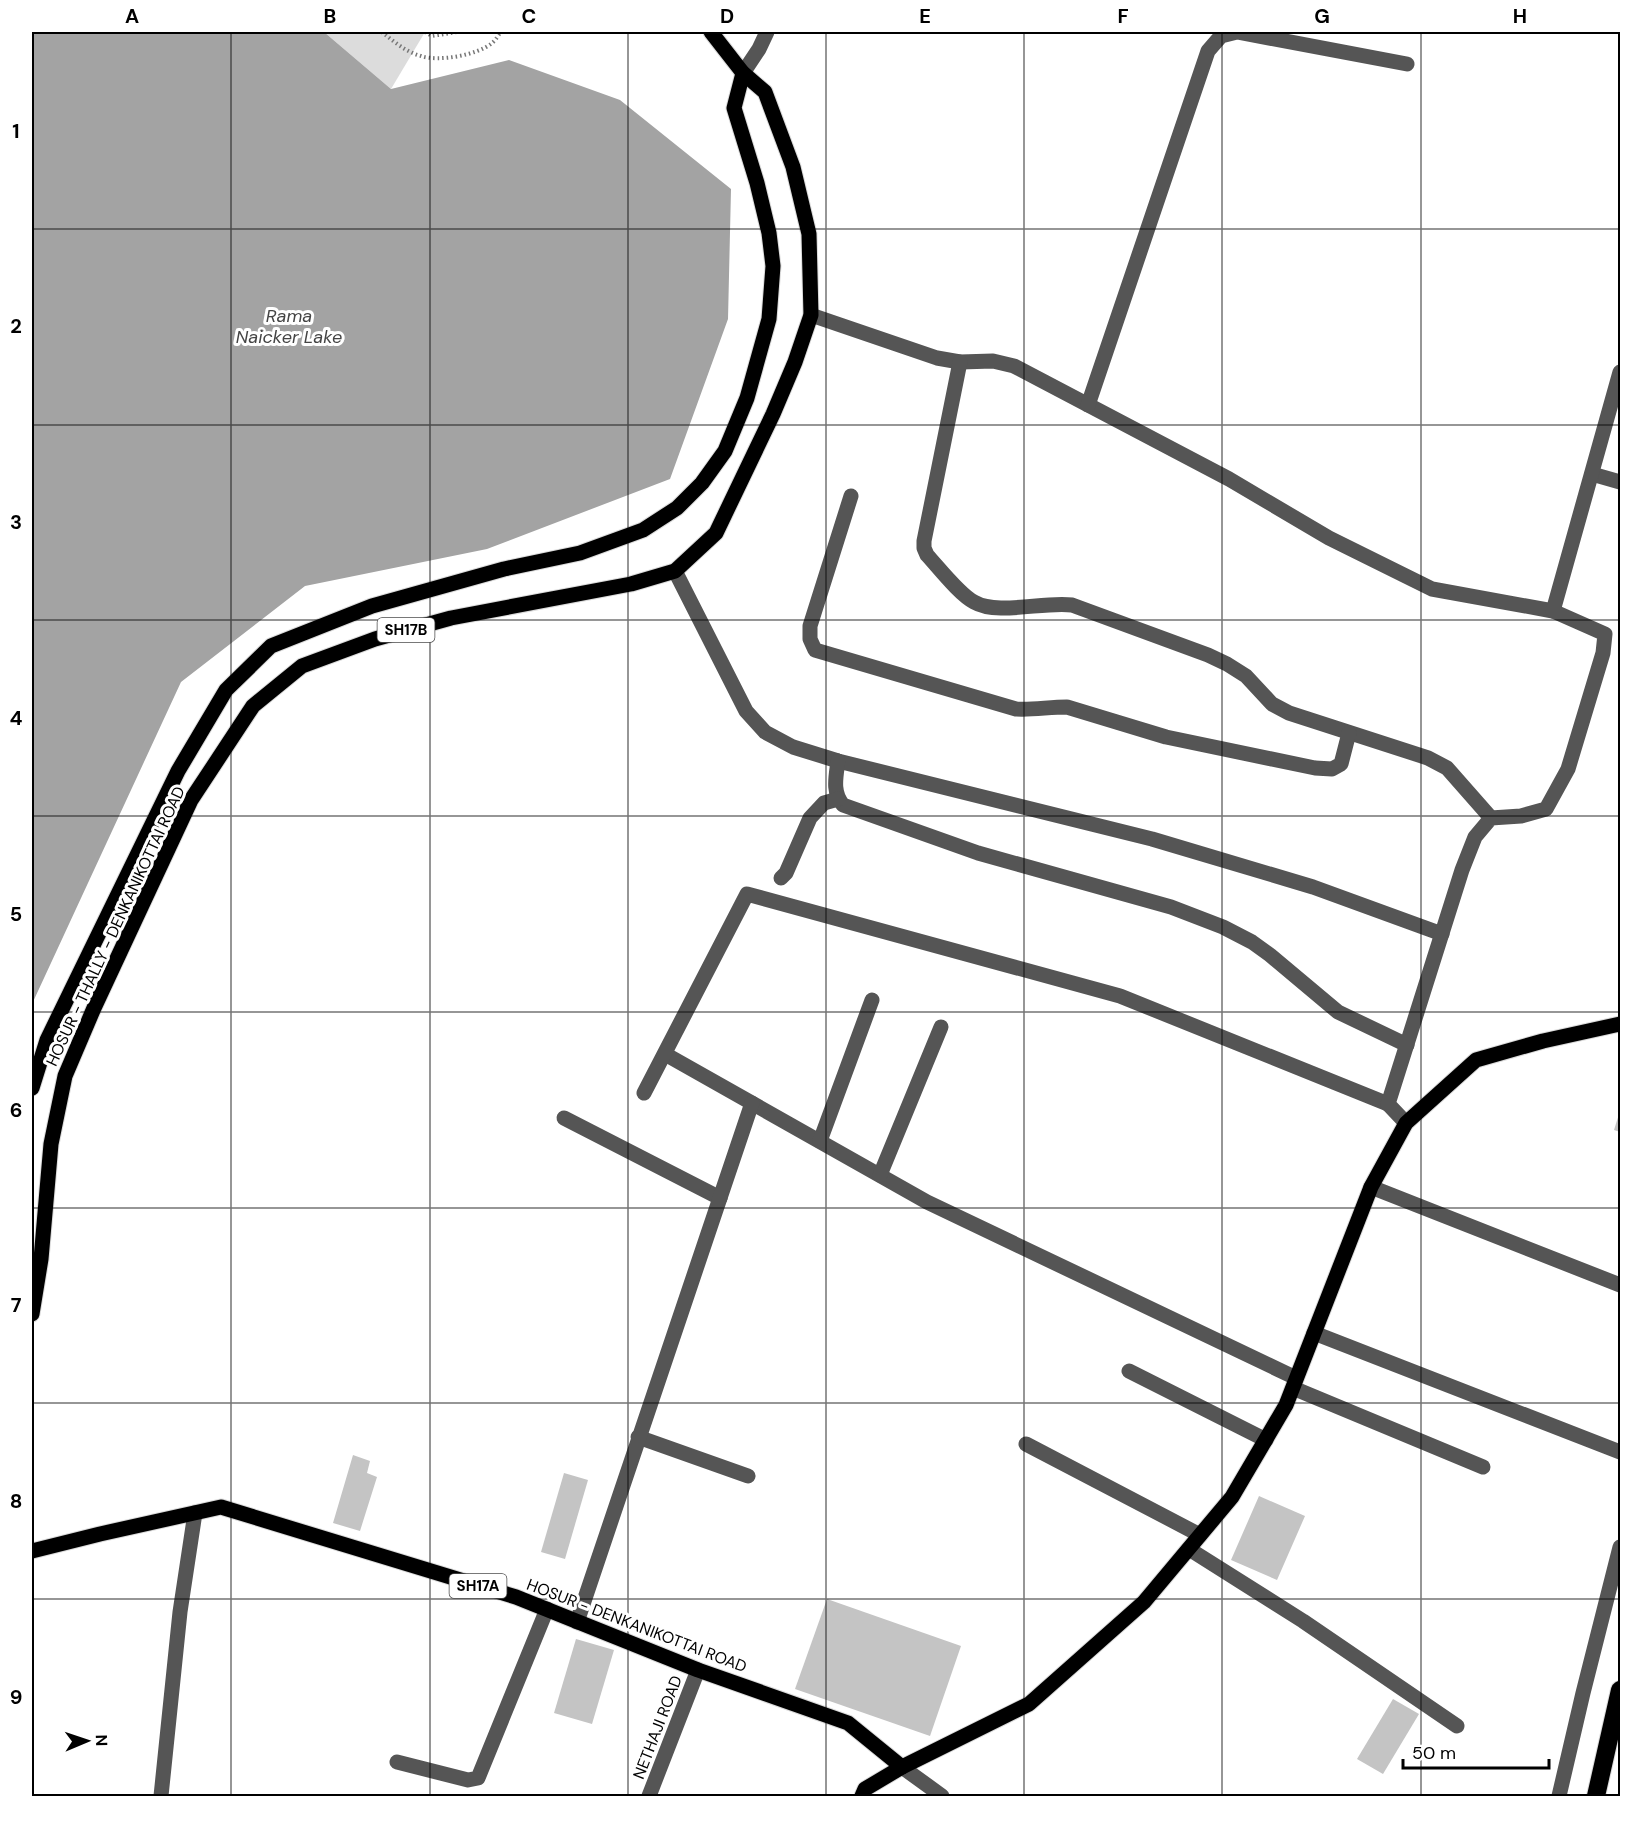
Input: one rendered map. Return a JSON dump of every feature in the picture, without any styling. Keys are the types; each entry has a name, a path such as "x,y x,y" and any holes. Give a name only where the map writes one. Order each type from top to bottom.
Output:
{"highway":[{"path":"1596,1797 1620,1690"}],"main road":[{"name":"HOSUR - THALLY - DENKANIKOTTAI ROAD","path":"32,1314 41,1259 51,1144 65,1076 94,1008 191,800 253,706 302,666 375,639 451,618 631,584 675,571 716,533 773,414 795,362 811,315 809,234 793,167 765,92 743,73 711,32"},
{"name":"HOSUR - THALLY - DENKANIKOTTAI ROAD","path":"32,1088 47,1040 178,771 226,690 271,646 372,606 504,569 580,553 643,530 676,508 702,483 725,451 747,398 770,319 773,266 769,233 734,108 743,73"},
{"path":"862,1797 865,1789 902,1767 1029,1704 1144,1602 1232,1497 1286,1405 1371,1188 1406,1123 1476,1060 1543,1041 1620,1024"},
{"name":"HOSUR - DENKANIKOTTAI ROAD","path":"32,1551 221,1507 516,1597 698,1670 848,1723 902,1767"}],"street":[{"path":"743,73 767,32"},
{"path":"1088,405 1208,51 1221,36 1238,32 1407,64"},
{"path":"811,315 938,358 960,362 993,361 1014,366 1229,479 1329,538 1432,589 1553,611 1605,634 1603,653 1568,769 1546,809 1521,816 1491,818 1475,837 1388,1104"},
{"path":"960,362 924,548 927,555 972,602 995,608 1056,603 1072,605 1208,655 1246,676 1272,704 1280,709 1428,758 1447,768 1491,818"},
{"path":"1553,611 1620,372"},
{"path":"1592,474 1620,482"},
{"path":"851,496 810,626 810,639 815,650 1016,709 1067,707 1166,737 1315,768 1332,769 1341,764 1349,733"},
{"path":"675,571 746,711 765,732 793,747 838,761 1152,839 1312,887 1442,934"},
{"path":"838,761 835,790 843,805 978,853 1171,907 1222,927 1252,942 1270,955 1338,1012 1407,1045"},
{"path":"781,878 786,873 810,818 824,803 838,799"},
{"path":"644,1093 747,894 1120,996 1388,1104 1406,1123"},
{"path":"820,1141 872,1000"},
{"path":"880,1175 941,1027"},
{"path":"665,1054 965,1221 1295,1383 1483,1467"},
{"path":"577,1622 752,1103"},
{"path":"564,1118 720,1198"},
{"path":"1371,1188 1620,1285"},
{"path":"1314,1333 1620,1452"},
{"path":"1129,1371 1266,1440"},
{"path":"638,1437 748,1476"},
{"path":"1026,1444 1200,1535"},
{"path":"161,1797 180,1612 195,1513"},
{"path":"1558,1797 1620,1547"},
{"path":"1189,1549 1303,1621 1456,1726"},
{"path":"397,1762 468,1780 478,1778 547,1610"},
{"name":"NETHAJI ROAD","path":"649,1797 698,1670"},
{"path":"902,1767 942,1797"}],"path":[{"path":"382,32 398,45 421,57 443,58 476,52 493,42 501,32"},
{"path":"425,32 432,36 457,32"}],"shaded area":[{"path":"324,32 425,32 391,89"}],"water":[{"name":"Rama Naicker Lake","path":"32,32 324,32 391,89 509,60 620,100 731,189 728,319 670,479 487,549 305,586 181,682 32,1004"}],"building":[{"path":"1620,1111 1620,1132 1614,1130"},
{"path":"353,1455 370,1461 367,1473 377,1477 360,1531 333,1523"},
{"path":"564,1473 588,1480 565,1559 541,1552"},
{"path":"1259,1496 1305,1516 1277,1580 1231,1560"},
{"path":"827,1599 961,1646 930,1736 795,1689"},
{"path":"576,1639 614,1650 592,1724 554,1713"},
{"path":"1393,1699 1419,1714 1383,1774 1357,1759"}]}
